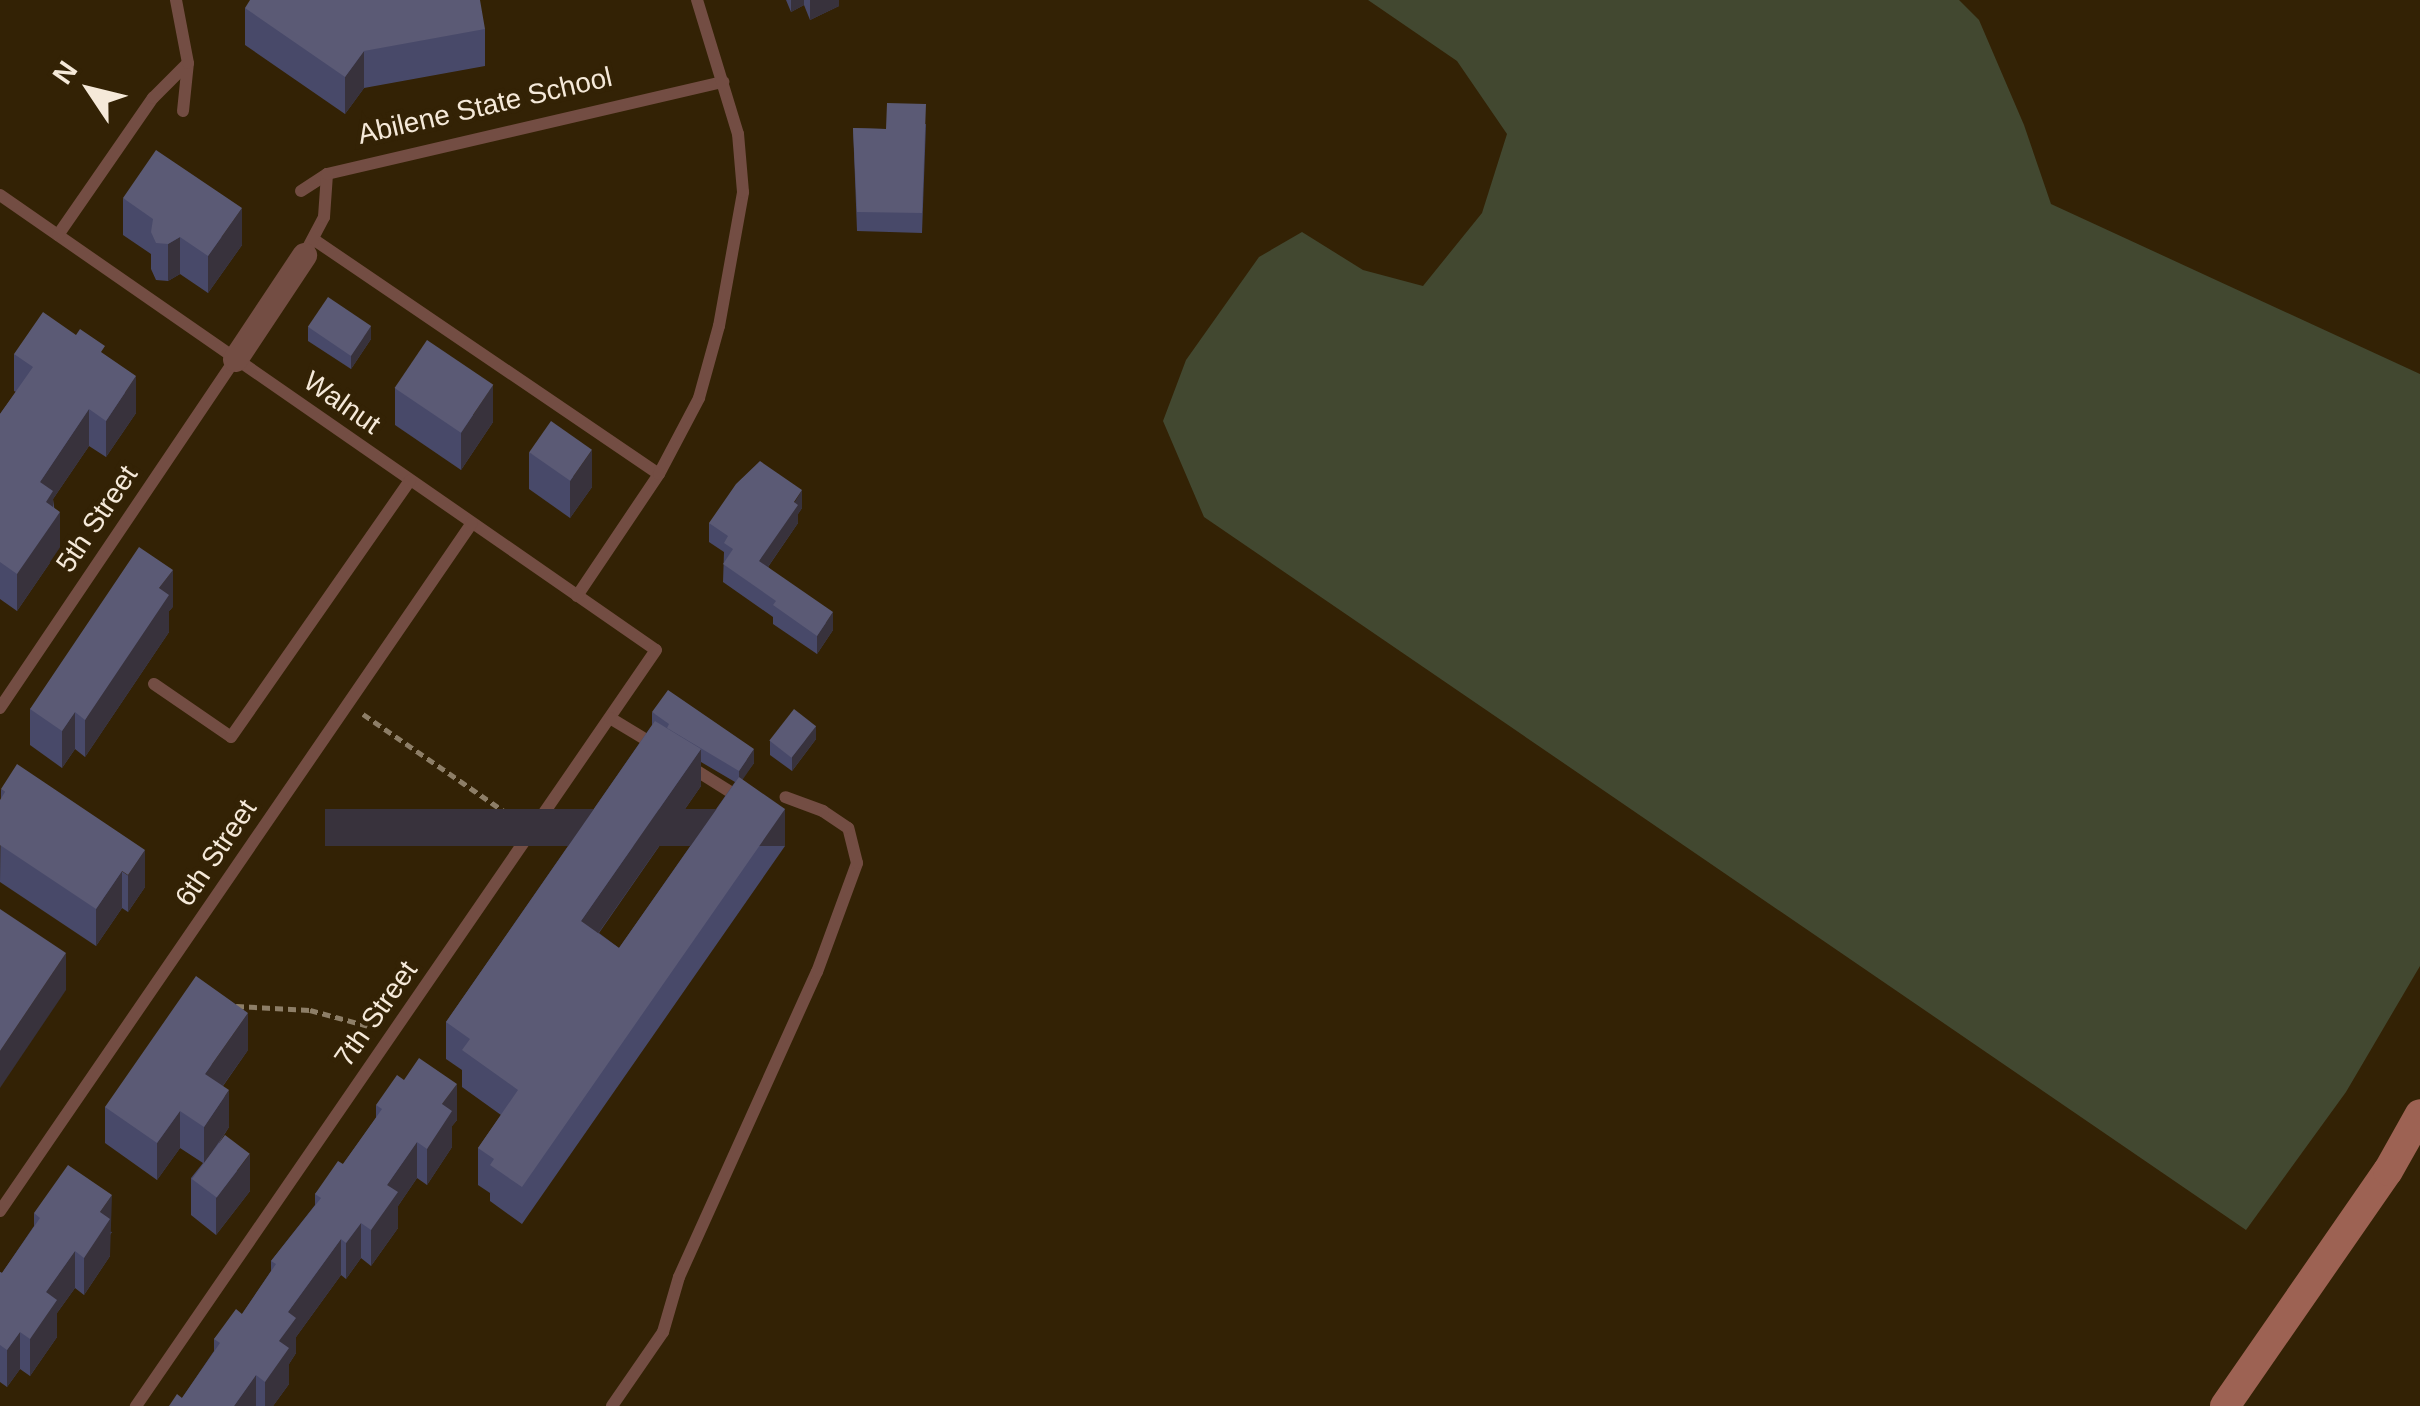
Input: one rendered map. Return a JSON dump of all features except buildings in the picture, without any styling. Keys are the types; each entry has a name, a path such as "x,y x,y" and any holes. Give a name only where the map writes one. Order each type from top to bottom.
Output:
{"main road":[{"path":"2224,1406 2388,1171 2420,1114"}],"street":[{"path":"235,360 309,246"}],"lane":[{"path":"176,0 188,63 183,111"},
{"path":"577,596 659,474 699,398 719,326 743,192 738,134 697,0"},
{"path":"58,235 153,98 188,63"},
{"name":"Abilene State School","path":"301,190 327,174 723,82"},
{"path":"327,174 326,208 309,246 659,474"},
{"name":"Walnut","path":"0,195 656,650"},
{"name":"5th Street","path":"0,708 235,360"},
{"path":"154,684 231,738 410,480"},
{"name":"6th Street","path":"0,1212 472,523"},
{"name":"7th Street","path":"136,1406 656,650"},
{"path":"610,718 755,807"},
{"path":"612,1406 663,1332 680,1277 718,1187 818,972 857,862 848,828 823,811 785,797"}],"path":[{"path":"348,704 532,831"},
{"path":"221,995 237,1006 310,1010 348,1018 390,1038"}],"green space":[{"path":"1368,0 1959,0 1979,20 2024,125 2051,204 2420,374 2420,966 2346,1092 2246,1230 1204,517 1163,421 1186,360 1259,257 1302,232 1363,270 1423,286 1482,213 1507,134 1457,61"}]}
